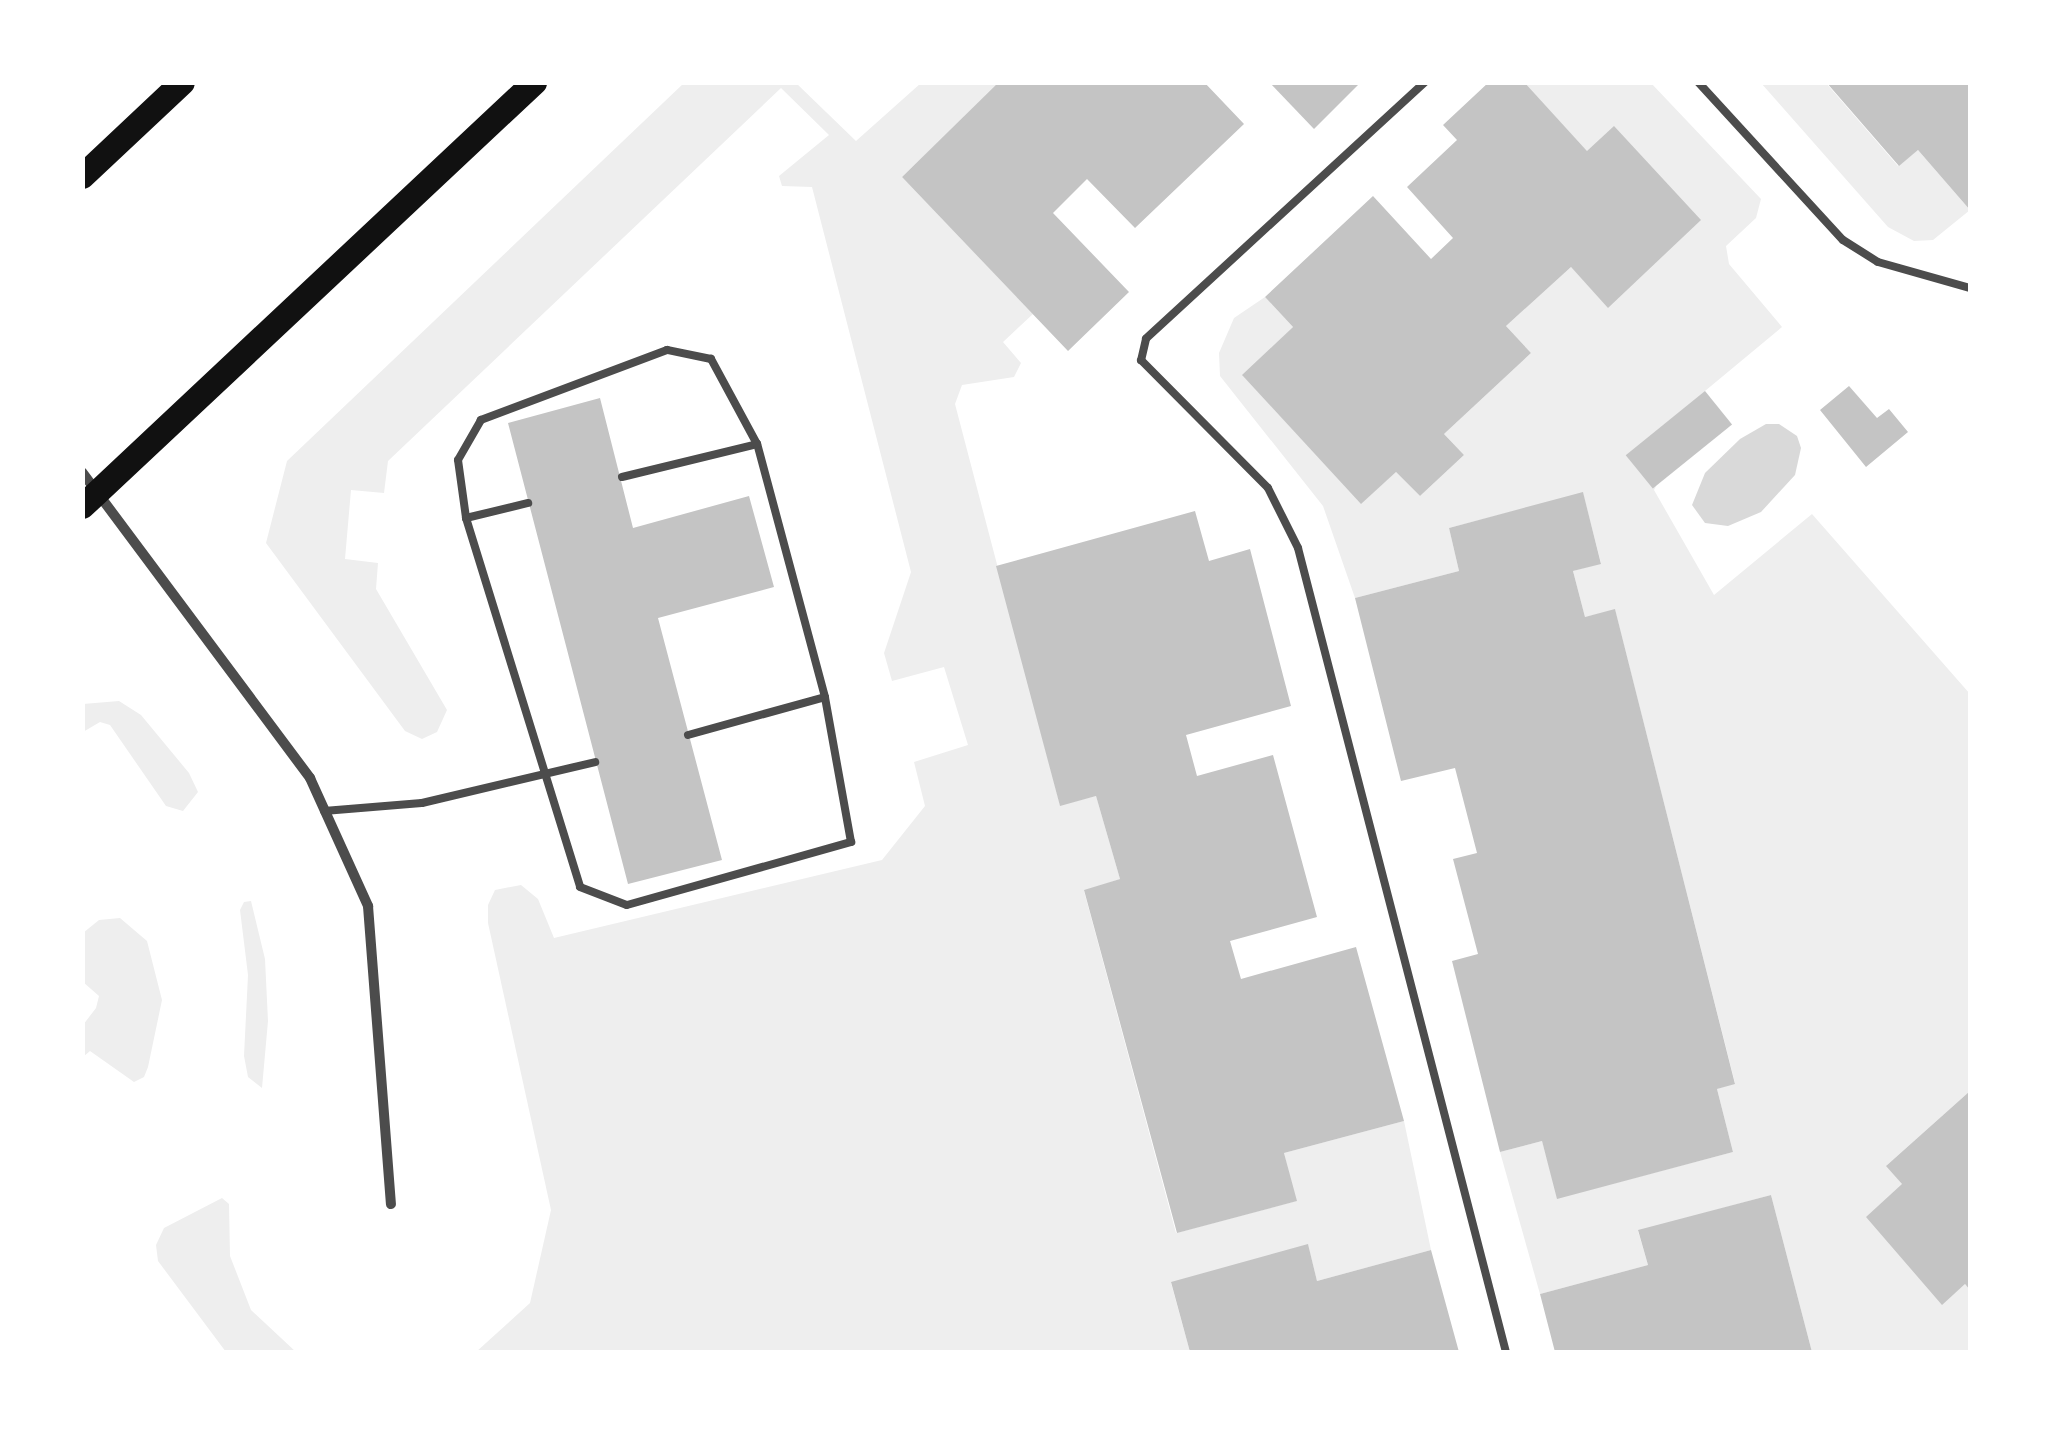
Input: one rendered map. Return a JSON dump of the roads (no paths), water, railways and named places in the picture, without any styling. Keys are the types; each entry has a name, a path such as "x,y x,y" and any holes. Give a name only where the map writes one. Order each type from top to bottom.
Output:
{"main road":[{"path":"82,176 182,82"},
{"path":"88,489 534,82"}],"street":[{"path":"88,489 310,778 368,906 391,1204"}],"lane":[{"path":"1425,82 1146,339 1141,360 1268,488 1298,548 1506,1352"},
{"path":"1698,82 1843,240 1878,262 1970,288"},
{"path":"667,350 711,359 757,444 825,697 851,842 627,905 580,887 466,518 458,460 481,420 667,350"},
{"path":"622,477 757,444"},
{"path":"466,518 528,503"},
{"path":"688,735 825,697"},
{"path":"324,811 422,803 595,762"}]}
